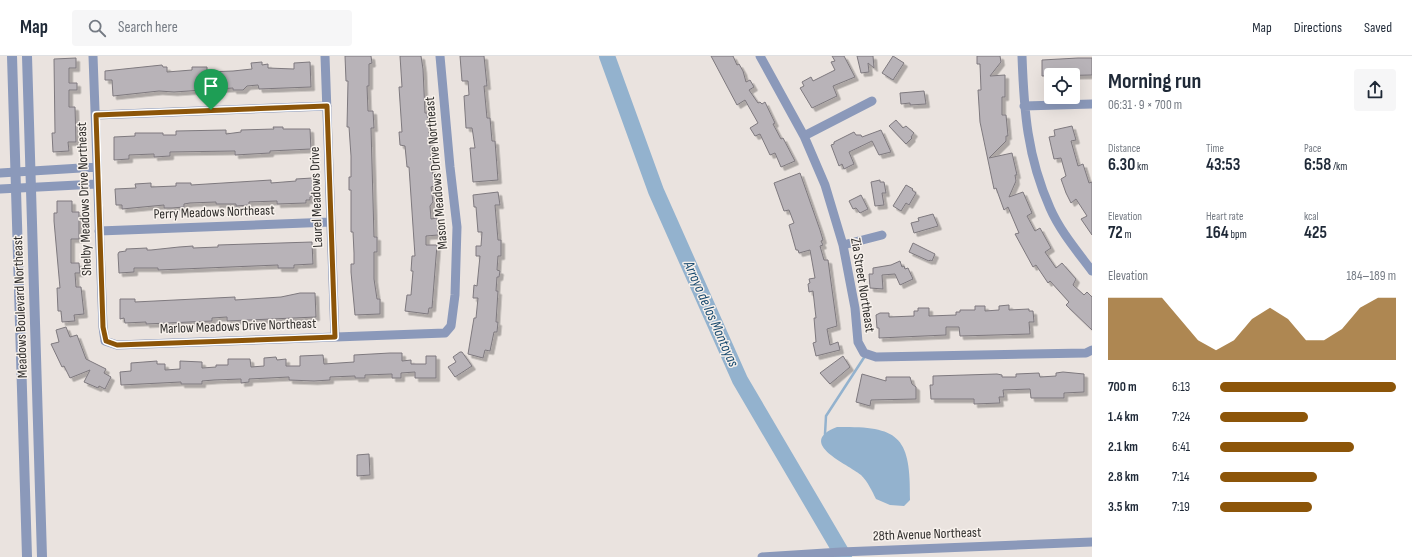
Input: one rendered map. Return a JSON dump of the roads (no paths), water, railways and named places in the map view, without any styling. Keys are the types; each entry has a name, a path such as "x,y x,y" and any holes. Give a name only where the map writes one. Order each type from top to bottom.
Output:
{"street":[{"name":"Meadows Boulevard Northeast","path":"12,56 15,173 14,188 27,557"},
{"name":"Meadows Boulevard Northeast","path":"27,56 42,557"},
{"name":"Shelby Meadows Drive Northeast","path":"93,56 103,327 106,341"},
{"name":"Laurel Meadows Drive","path":"325,56 335,337"},
{"name":"Mason Meadows Drive Northeast","path":"440,56 450,167 458,227 455,295 450,326 445,333"},
{"name":"Zia Street Northeast","path":"760,56 804,136 826,185 843,245 855,308 858,342 864,353 869,356 876,357 1086,352 1092,350"},
{"path":"1022,56 1024,106 1028,138 1034,165 1050,209 1067,238 1092,271"},
{"path":"804,136 872,101"},
{"path":"1024,106 1092,104"},
{"path":"96,115 327,106"},
{"path":"0,173 97,167"},
{"path":"0,189 97,184"},
{"name":"Perry Meadows Northeast","path":"99,230 331,222"},
{"path":"843,245 882,235"},
{"name":"Marlow Meadows Drive Northeast","path":"106,341 117,345 445,333"},
{"name":"28th Avenue Northeast","path":"762,557 842,552 1092,542"}],"water":[{"path":"837,427 875,429 888,433 897,439 904,449 908,461 910,478 910,500 904,506 890,505 876,499 861,475 828,453 821,440 825,433"}],"waterway":[{"name":"Arroyo de los Montoyas","path":"607,56 656,191 740,380 844,557"},
{"path":"825,434 826,416 865,356"}]}
